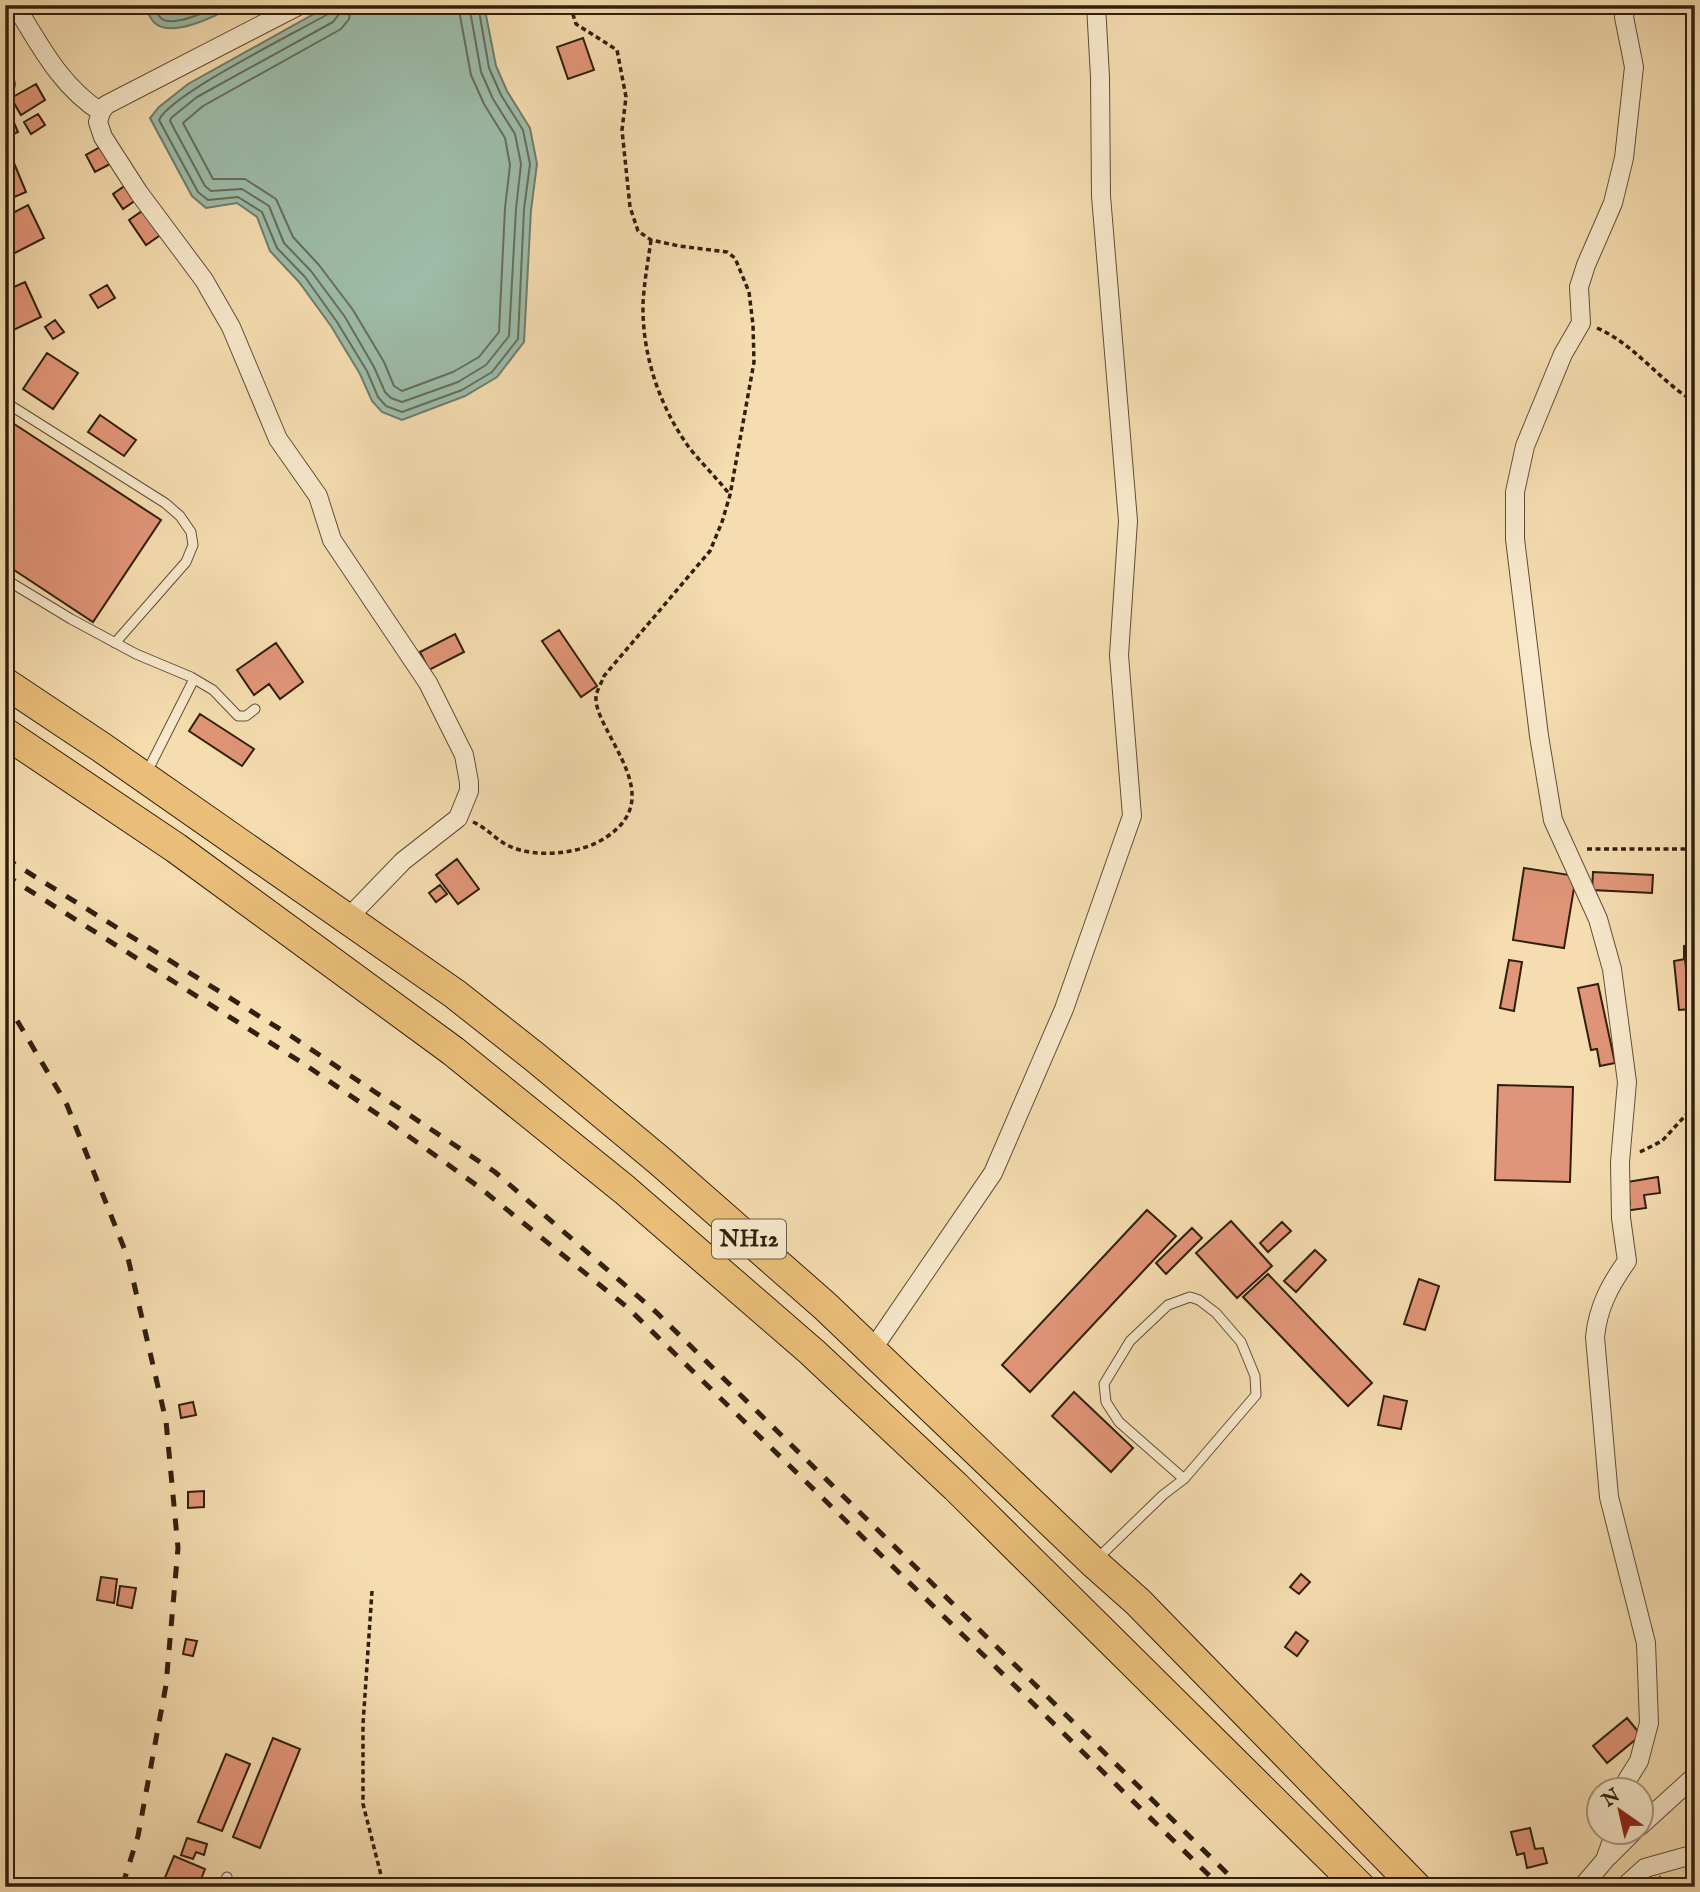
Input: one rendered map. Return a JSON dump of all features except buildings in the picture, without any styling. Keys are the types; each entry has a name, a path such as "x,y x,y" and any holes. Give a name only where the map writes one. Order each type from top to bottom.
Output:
{"highway":[{"name":"NH12","path":"5,683 455,994 710,1204 872,1350 1138,1602 1416,1887"},
{"name":"NH12","path":"5,733 176,848 453,1051 625,1190 812,1352 956,1487 1360,1887"}],"street":[{"path":"15,5 67,85 80,99 101,112"},
{"path":"300,5 106,105 99,122 103,137 139,193 204,280 231,327 278,439 318,495 332,540 428,683 464,755 469,782 466,800 458,818 403,861 347,919"},
{"path":"872,1350 993,1173 1065,1009 1132,816 1119,655 1128,521 1101,196 1100,77 1096,5"},
{"path":"1629,5 1625,9 1624,17 1634,67 1624,158 1613,203 1579,287 1581,323 1558,367 1525,446 1516,492 1515,538 1539,736 1553,820 1598,919 1612,969 1628,1082 1620,1162 1621,1218 1627,1261 1609,1286 1597,1317 1596,1362 1609,1497 1646,1643 1649,1723 1639,1761 1630,1776"},
{"path":"1654,1813 1695,1776"},
{"path":"1605,1860 1610,1846"},
{"path":"1582,1887 1619,1846"},
{"path":"1624,1887 1645,1868 1695,1854"}],"lane":[{"path":"5,402 165,503 180,516 191,532 193,545 186,562 115,643"},
{"path":"5,579 71,620 194,679 212,690 238,716 246,716 255,709"},
{"path":"144,777 194,679"},
{"path":"1093,1562 1163,1495 1184,1479 1256,1395 1255,1376 1241,1342 1216,1313 1199,1300 1190,1297 1168,1305 1130,1341 1104,1384 1106,1402 1119,1422 1184,1479"},
{"path":"222,1887 227,1877"}],"path":[{"path":"458,818 481,825 508,846 538,852 583,848 603,840 631,813 632,791 629,778 621,755 603,723 596,696 604,676 710,551 730,495 754,362 749,292 735,258 727,252 651,240 638,231 629,207 622,130 626,97 617,50 576,24 570,5"},
{"path":"651,240 643,304 649,361 658,387 689,447 730,495"},
{"path":"1581,323 1615,336 1642,357 1678,392 1695,402"},
{"path":"1567,849 1695,849"},
{"path":"1620,1162 1662,1141 1695,1105"},
{"path":"372,1591 363,1724 363,1804 384,1887"}],"water":[{"path":"144,5 237,5 185,27 164,28 156,24"},
{"path":"330,5 484,5 496,66 507,91 530,128 537,164 531,210 524,342 497,377 465,396 402,420 382,412 372,401 360,374 331,326 299,282 270,251 257,217 237,203 206,208 192,196 150,118 159,107 188,84"}],"railway":[{"path":"5,858 291,1036 495,1172 656,1312 1241,1887"},
{"path":"5,875 304,1064 386,1120 479,1187 627,1307 1221,1887"},
{"path":"5,1000 67,1105 128,1258 166,1421 178,1548 166,1685 138,1836 122,1887"}]}
